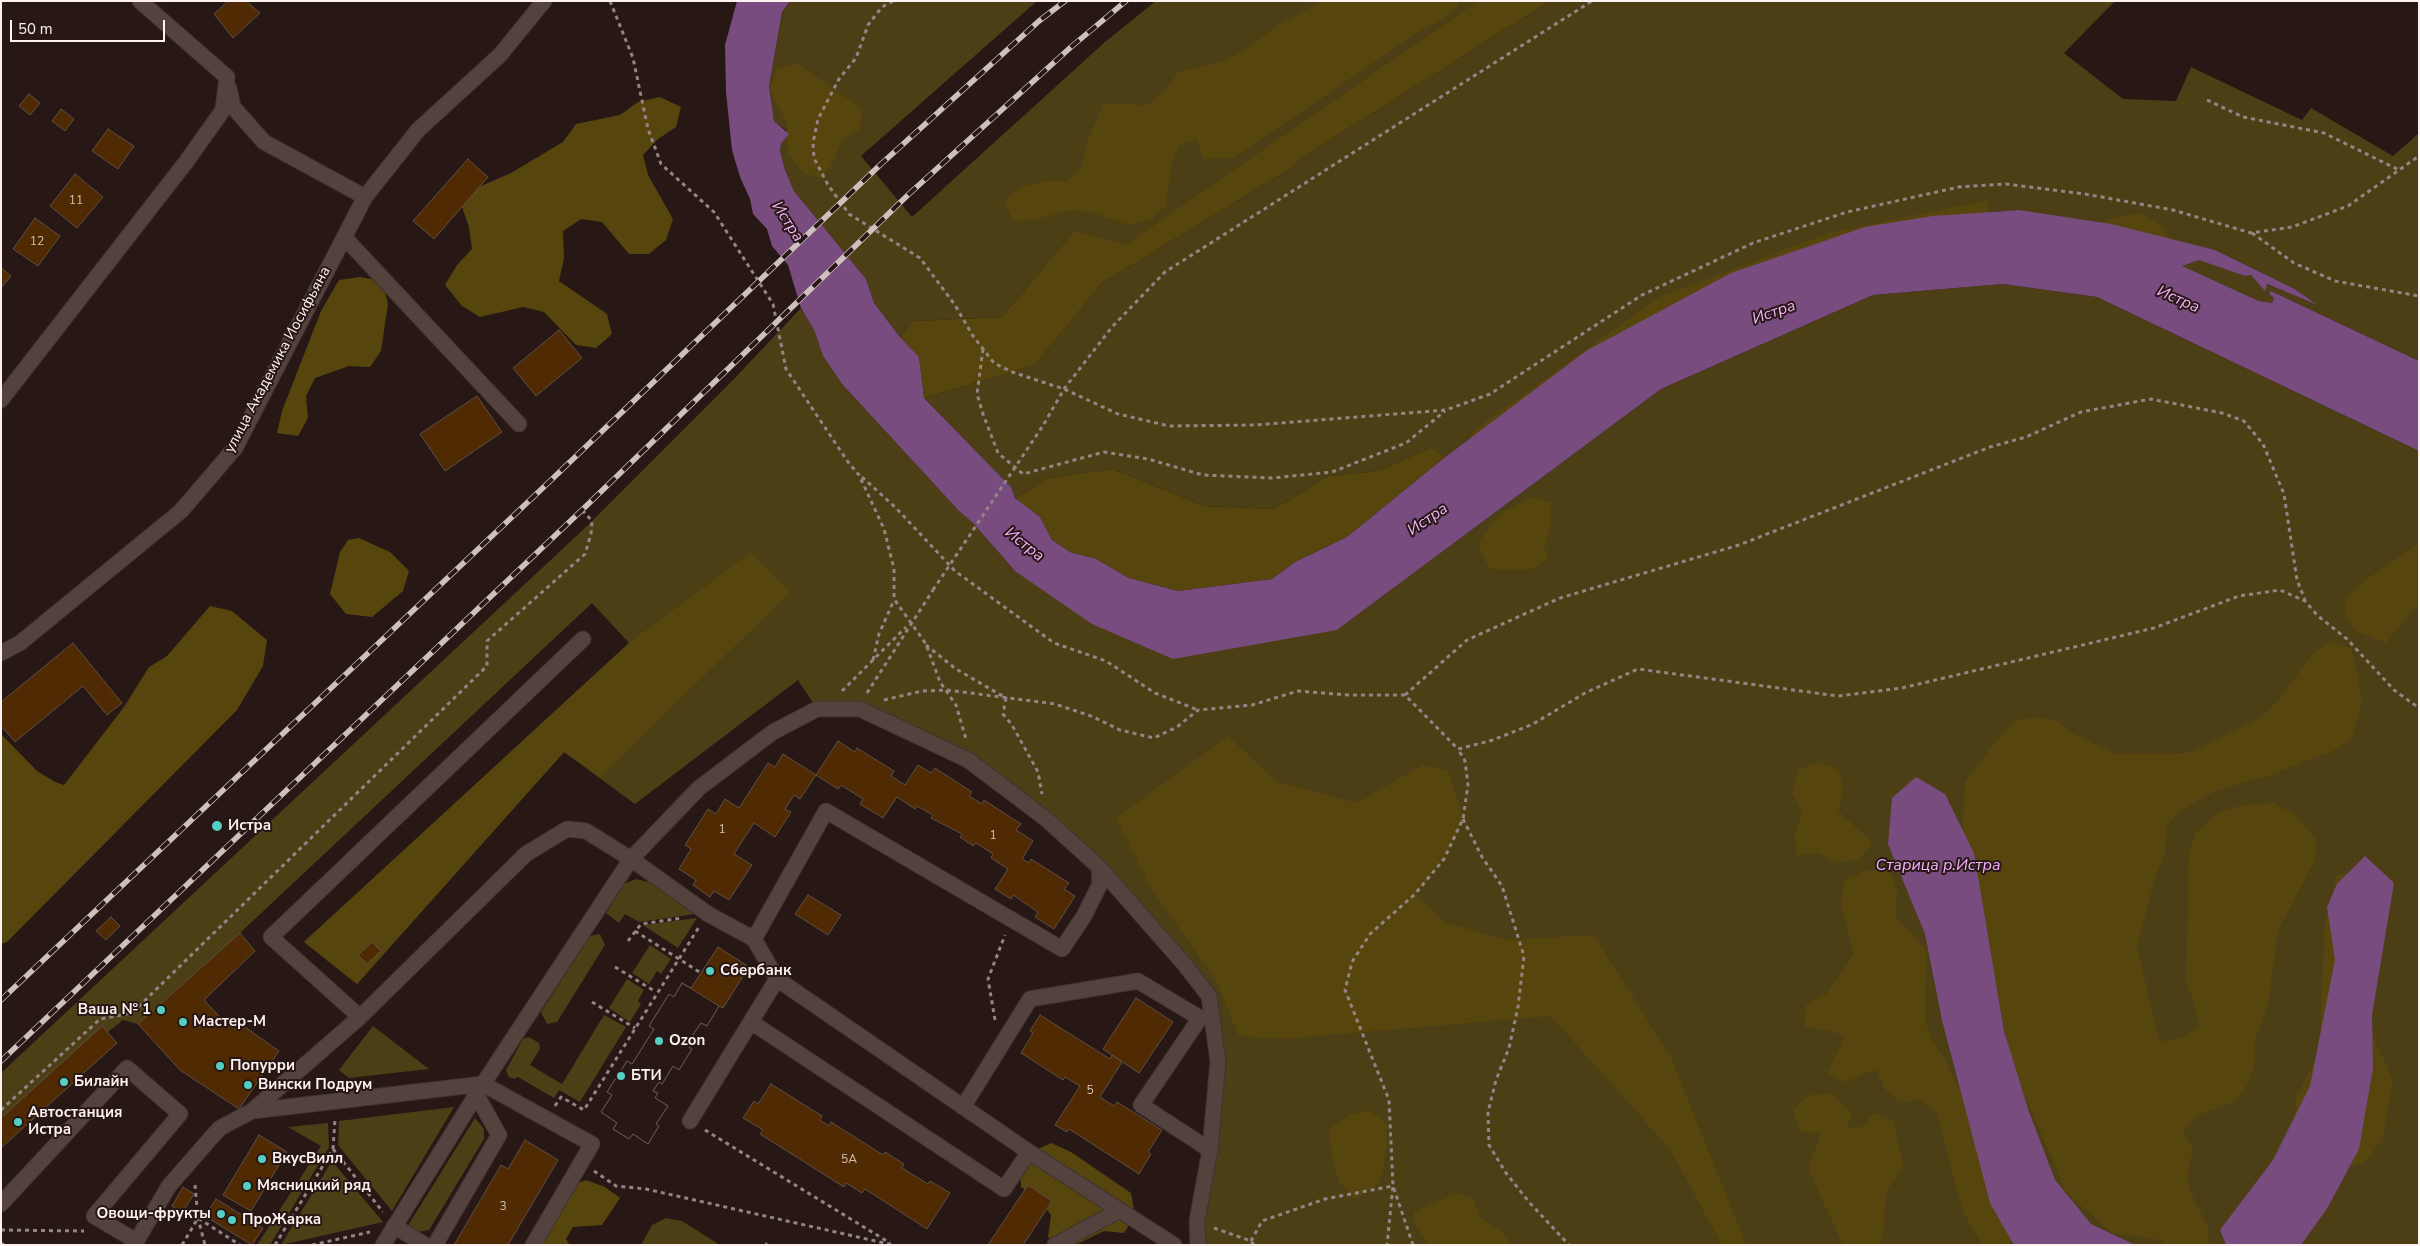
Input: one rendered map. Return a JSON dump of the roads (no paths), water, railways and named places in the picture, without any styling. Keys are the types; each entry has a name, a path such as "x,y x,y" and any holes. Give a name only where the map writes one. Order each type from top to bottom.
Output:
{"street":[{"path":"140,1 227,77 233,107 264,142 365,197"},
{"name":"улица Академика Иосифьяна","path":"1,653 20,643 181,511 235,448 365,197 418,130 500,55 544,1"},
{"path":"1,400 180,170 223,110 227,77"},
{"path":"344,237 519,424"},
{"path":"360,1017 271,937 583,639"},
{"path":"383,1245 479,1089 631,859 699,788 773,732 817,709 860,709 968,760 1046,819 1099,867 1185,965 1209,996 1218,1061 1210,1150 1197,1222 1198,1245"},
{"path":"754,939 826,811 1062,949 1084,916 1100,884 1099,867"},
{"path":"1,1204 127,1068 180,1114 94,1216 135,1243 169,1186 220,1128 252,1111 360,1017 526,854 567,829 586,831 631,859 708,914 754,939 777,979 1029,1152 1174,1245"},
{"path":"690,1121 777,979"},
{"path":"963,1107 1030,999 1138,982 1200,1018"},
{"path":"1209,996 1200,1018 1141,1105 1210,1150"},
{"path":"751,1022 1004,1189 1029,1152"},
{"path":"252,1111 479,1089 592,1144 533,1245"},
{"path":"435,1245 499,1135 479,1089"},
{"path":"1055,1245 1120,1210"},
{"path":"394,1226 426,1245"}],"water":[{"path":"737,1 790,1 782,12 769,86 774,121 789,134 781,144 780,151 785,170 794,191 866,279 874,303 900,337 919,357 924,398 1011,487 1015,498 1040,517 1052,540 1070,552 1096,559 1129,578 1178,591 1272,579 1295,562 1347,537 1444,458 1586,351 1731,273 1865,227 1932,216 2019,210 2111,224 2215,250 2293,288 2318,305 2267,284 2265,291 2251,275 2245,276 2199,260 2182,266 2259,301 2272,303 2274,298 2269,294 2271,291 2419,361 2419,451 2097,297 2003,284 1873,295 1661,389 1337,630 1173,659 1092,624 1015,571 973,523 959,511 842,384 823,356 814,330 801,308 788,265 772,246 767,229 753,214 750,199 740,177 732,150 726,92 725,45"},
{"name":"Старица р.Истра","path":"1916,777 1945,794 1974,853 2004,1031 2029,1112 2055,1180 2091,1224 2135,1245 2014,1245 1990,1203 1942,1020 1925,934 1888,844 1892,798"},
{"path":"2365,856 2394,883 2372,1015 2373,1068 2359,1149 2328,1207 2301,1245 2226,1245 2220,1230 2273,1160 2310,1086 2335,960 2327,907 2337,884"}],"railway":[{"path":"1,1000 548,483 880,165 1039,21 1065,1"},
{"path":"1,1061 582,510 909,194 1071,47 1126,1"}],"place":[{"name":"Истра","path":"217,826"},
{"name":"Сбербанк","path":"710,971"},
{"name":"Ваша № 1","path":"161,1010"},
{"name":"Мастер-М","path":"183,1022"},
{"name":"Ozon","path":"659,1041"},
{"name":"Попурри","path":"220,1066"},
{"name":"БТИ","path":"621,1076"},
{"name":"Билайн","path":"64,1082"},
{"name":"Вински Подрум","path":"248,1085"},
{"name":"Автостанция Истра","path":"18,1122"},
{"name":"ВкусВилл","path":"262,1159"},
{"name":"Мясницкий ряд","path":"247,1186"},
{"name":"Овощи-фрукты","path":"221,1214"},
{"name":"ПроЖарка","path":"232,1220"}]}
